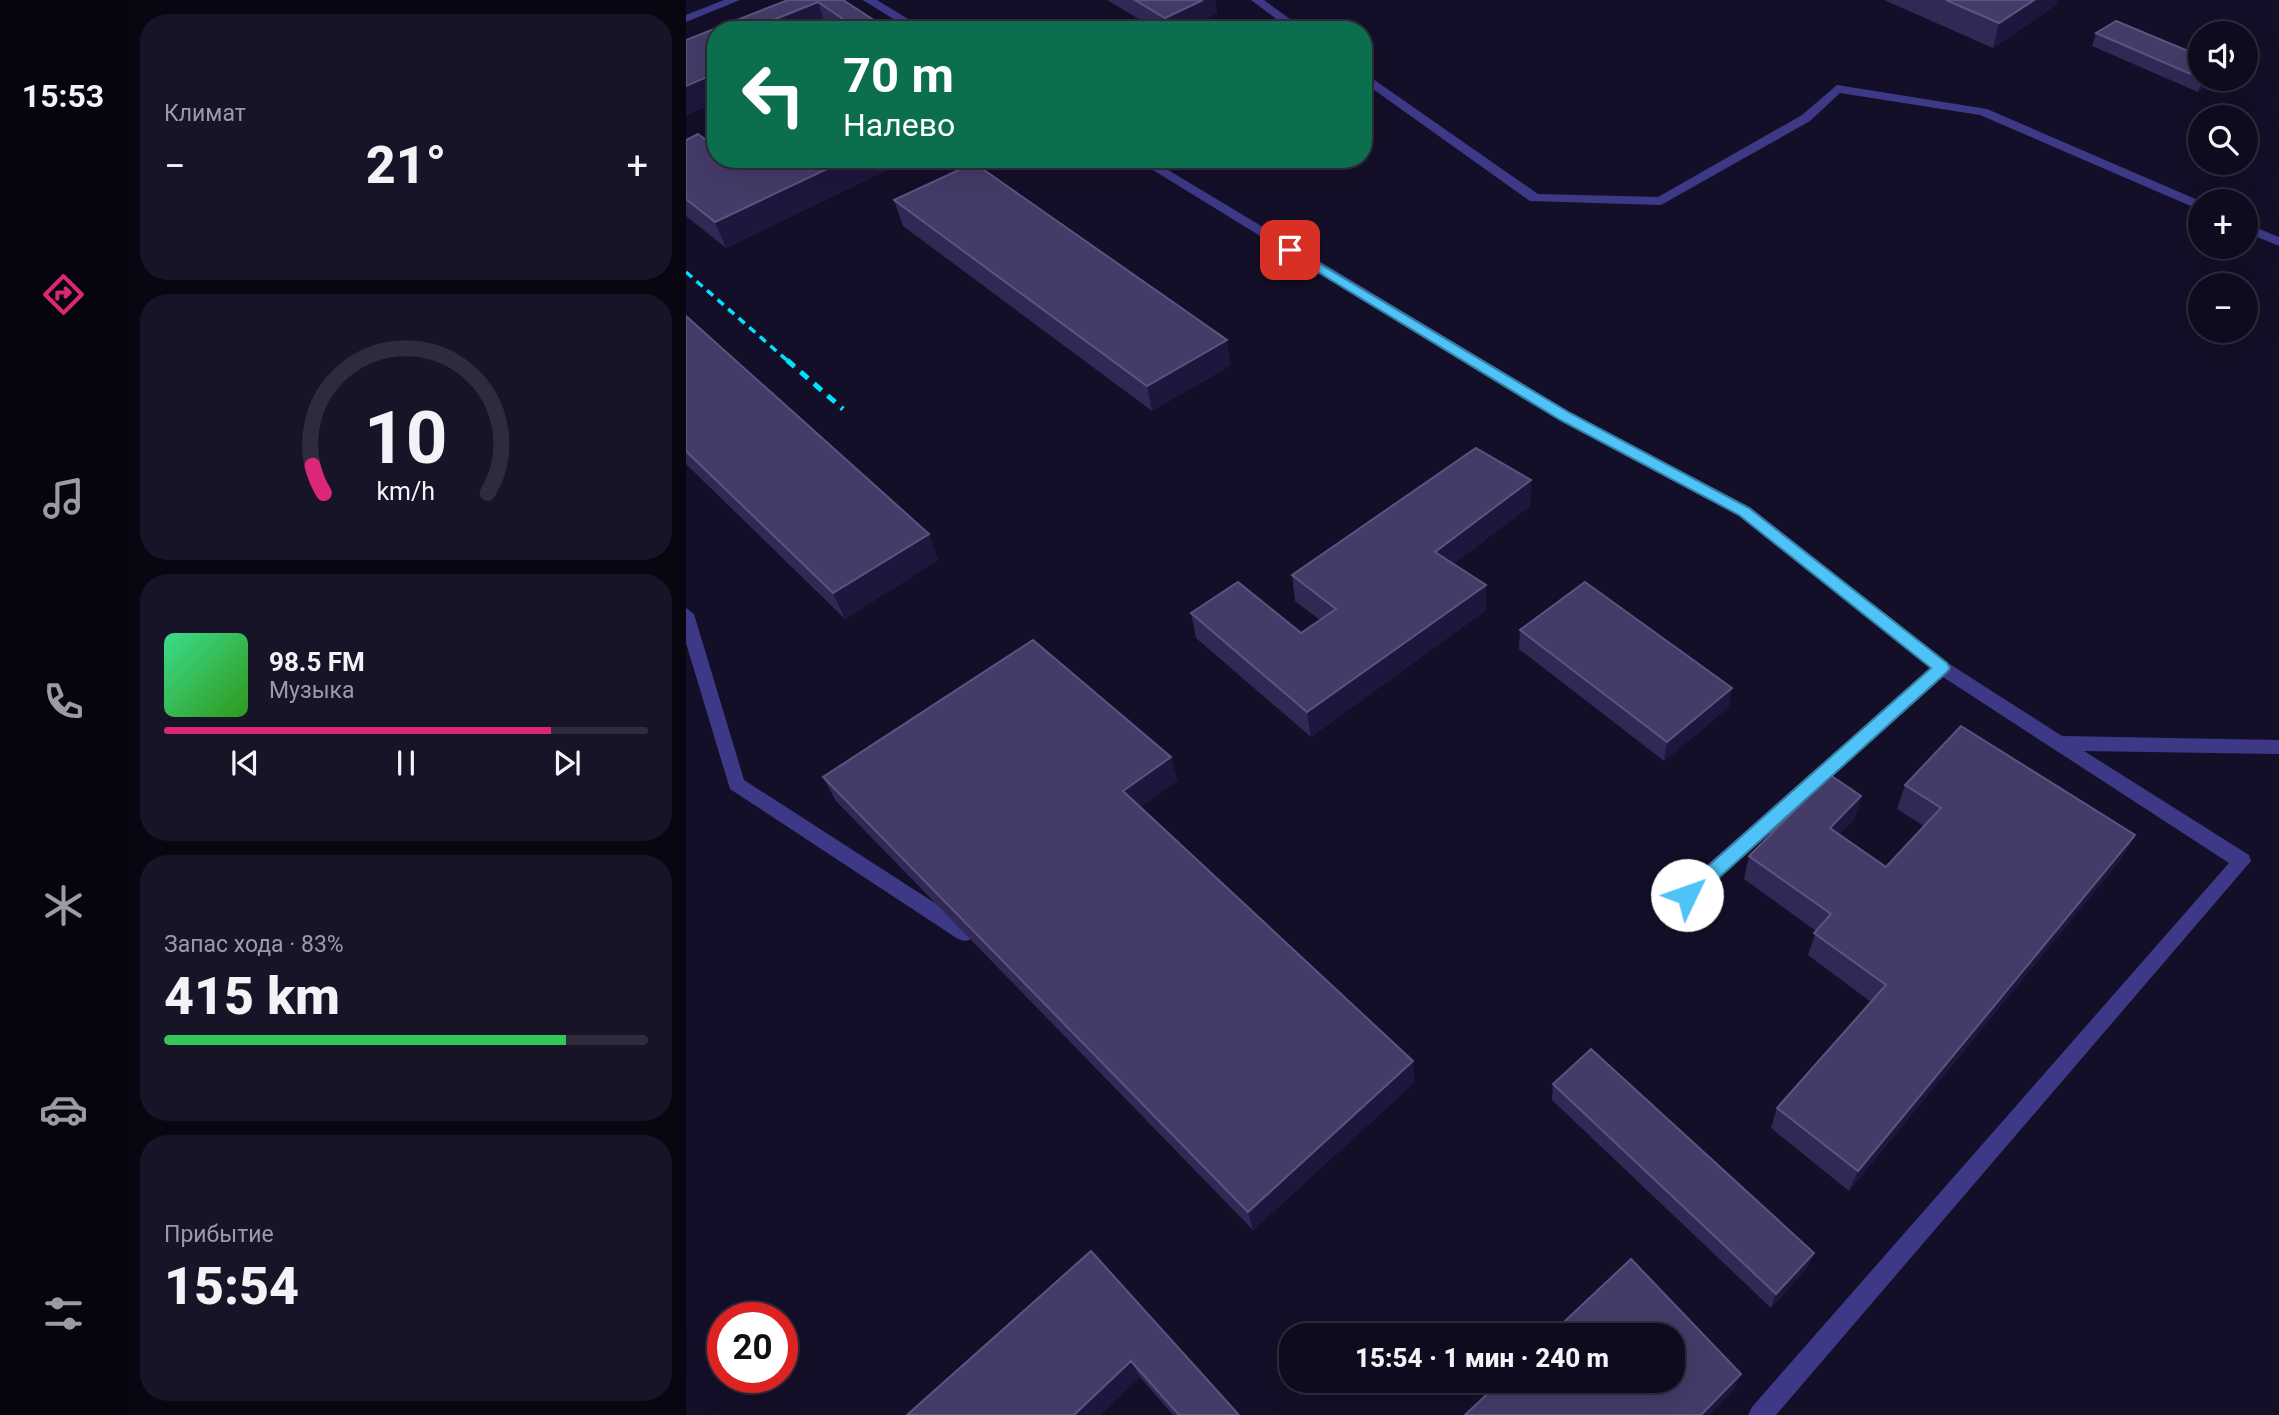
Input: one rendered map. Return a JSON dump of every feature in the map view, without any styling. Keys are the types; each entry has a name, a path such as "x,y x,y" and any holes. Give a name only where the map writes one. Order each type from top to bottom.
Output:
{"lane":[{"path":"686,19 734,0"},
{"path":"869,0 905,21"},
{"path":"1257,0 1286,21"},
{"path":"1372,82 1535,198 1661,201 1806,118 1837,89 1983,112 2188,201"},
{"path":"1156,168 1565,416 1744,512 1942,668 2242,861 1760,1415"},
{"path":"2258,233 2279,242"},
{"path":"686,614 736,784 965,933"},
{"path":"1687,895 1942,668"},
{"path":"2059,743 2279,747"}],"building":[{"path":"788,0 843,0 875,21 846,21 818,2 774,21 734,21"},
{"path":"1135,0 1203,0 1165,18"},
{"path":"1946,0 2034,0 1999,23"},
{"path":"2116,21 2188,51 2188,73 2096,33"},
{"path":"707,32 707,77 686,86 686,40"},
{"path":"698,134 707,140 707,168 829,168 715,222 686,199 686,140"},
{"path":"963,168 981,168 1227,340 1147,386 894,200"},
{"path":"686,316 929,534 833,593 686,451"},
{"path":"1476,448 1531,480 1435,552 1486,585 1307,712 1191,613 1238,582 1301,633 1336,609 1292,575"},
{"path":"1585,582 1732,688 1667,742 1520,630"},
{"path":"1033,640 1171,757 1123,791 1413,1061 1248,1212 823,777"},
{"path":"1961,726 2135,835 1858,1171 1777,1108 1886,985 1814,933 1831,914 1749,856 1830,775 1861,796 1830,828 1886,867 1941,808 1905,785"},
{"path":"1591,1049 1814,1253 1776,1294 1553,1084"},
{"path":"1091,1251 1239,1415 1179,1415 1131,1361 1074,1415 907,1415"},
{"path":"1631,1259 1741,1374 1701,1415 1465,1415 1488,1393 1685,1393 1685,1323 1563,1323"}],"railway":[{"path":"686,272 789,362"},
{"path":"787,360 843,409"}],"route":[{"path":"1290,250 1565,416 1744,512 1942,668 1687,895"}]}
